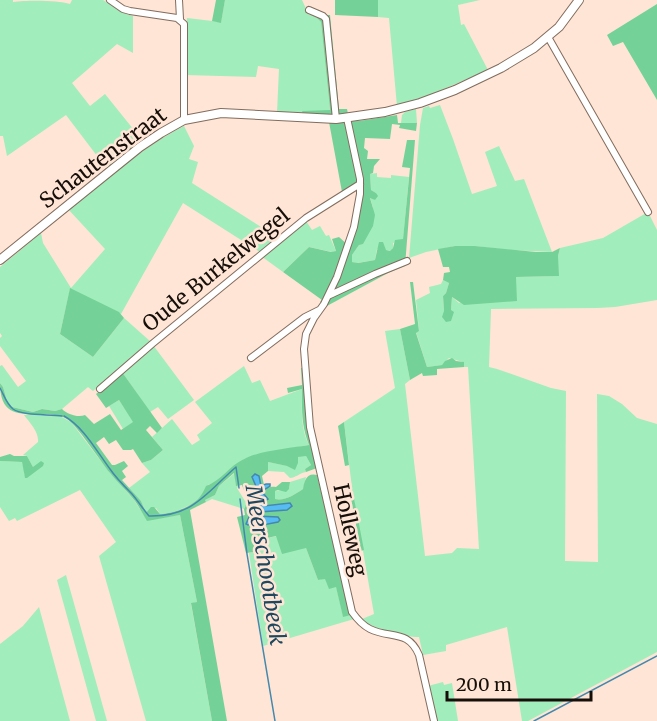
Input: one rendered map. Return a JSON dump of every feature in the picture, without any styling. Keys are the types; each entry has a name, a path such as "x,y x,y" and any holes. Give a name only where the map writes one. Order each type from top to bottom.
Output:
{"street":[{"path":"110,0 130,11 180,19"},
{"path":"179,0 180,19 184,24 184,120"},
{"name":"Schautenstraat","path":"0,260 140,147 184,120 221,113 336,119 385,112 420,103 454,90 508,64 534,48 559,27 579,0"},
{"path":"309,10 323,16 326,20 336,119"},
{"path":"548,37 648,212"},
{"name":"Holleweg","path":"347,118 360,179 360,194 354,227 337,277 306,334 304,349 310,427 352,612 370,629 407,640 415,646 434,721"},
{"name":"Oude Burkelwegel","path":"100,389 306,218 360,184"},
{"path":"328,296 407,261"},
{"name":"Holleweg","path":"251,358 305,317 320,309"}],"green space":[{"path":"0,0 50,1 70,4 72,0 103,0 133,16 133,53 117,44 72,83 90,106 105,94 142,140 107,169 66,115 7,156 3,136 0,136"},
{"path":"216,0 225,0 221,23 212,21"},
{"path":"225,0 302,0 309,15 314,15 321,22 330,111 302,111 303,115 277,113 279,69 258,66 256,77 186,75 187,18 221,22"},
{"path":"335,0 378,0 378,17 335,15"},
{"path":"378,0 480,0 458,5 461,25 464,24 488,70 423,98 397,106 389,18 378,17"},
{"path":"657,4 657,100 623,42 613,46 607,35"},
{"path":"314,15 324,19 334,114 303,115 302,111 330,110 321,22"},
{"path":"327,15 330,15 339,109 347,109 348,114 337,115"},
{"path":"440,105 472,194 497,186 485,152 499,146 515,181 524,179 552,252 455,246 409,258 423,108"},
{"path":"416,109 417,123 401,123 405,112"},
{"path":"397,115 398,123 417,123 416,131 399,128 400,125 392,124 390,139 365,138 364,148 368,151 367,159 380,159 374,166 373,173 370,174 371,190 378,196 375,200 370,198 375,215 373,226 363,244 359,245 352,255 352,262 375,260 379,242 383,242 386,250 390,251 395,240 403,239 410,168 402,167 407,140 415,140 405,266 325,307 320,302 322,300 283,272 309,247 336,251 332,239 339,237 349,246 362,182 342,192 329,122 359,121"},
{"path":"184,126 194,146 189,159 198,162 192,183 277,237 260,252 183,203 121,314 70,289 60,334 93,357 124,318 151,342 93,391 88,387 62,409 55,411 42,409 33,412 12,407 0,383 0,366 2,365 18,387 26,381 0,346 2,336 0,333 0,267 41,233 43,243 71,288 105,249 68,209 138,154"},
{"path":"377,173 377,177 391,178 391,175 409,177 403,240 393,243 391,251 377,249 375,260 352,262 352,255 359,245 373,208 370,197 375,200 376,193 371,190 370,174"},
{"path":"648,212 657,230 657,300 597,308 491,309 489,367 566,391 565,561 598,562 597,394 609,396 637,418 657,424 657,652 528,721 522,721 507,627 446,645 446,651 423,655 419,637 389,632 366,623 362,619 374,614 352,488 344,422 395,388 385,331 400,329 410,380 405,384 425,556 452,553 457,548 479,549 468,367 464,367 463,362 449,358 442,365 427,367 416,332 419,331 416,300 430,293 429,287 441,284 443,280 449,283 443,296 444,311 451,310 452,297 459,303 516,277 558,276 560,248 603,238"},
{"path":"306,221 312,230 320,226 326,236 329,235 336,251 309,247 283,272 261,256"},
{"path":"455,246 536,252 552,252 560,248 559,276 516,277 517,301 464,305 452,297 451,310 454,312 451,321 446,322 442,317 443,296 449,283 443,280 444,273 450,272 449,267 443,267 438,249"},
{"path":"410,282 413,282 419,331 416,333 427,367 442,365 452,358 464,362 464,367 437,369 437,375 423,376 422,373 410,380 400,329 415,324"},
{"path":"70,288 119,312 124,318 93,357 60,334"},
{"path":"153,345 194,400 168,419 158,407 150,412 122,372"},
{"path":"244,366 252,383 260,380 270,401 302,389 303,425 309,445 258,454 244,459 213,484 209,484 199,498 180,510 160,514 156,508 146,513 141,501 129,488 150,472 142,463 151,460 163,450 152,437 172,419 192,445 200,440 197,435 212,423 195,402"},
{"path":"301,368 304,368 317,468 306,472 305,469 311,465 306,456 298,457 295,470 268,462 268,471 262,476 264,485 261,487 259,476 252,477 258,492 258,500 248,525 261,520 263,525 278,522 271,516 257,516 257,514 283,510 290,503 264,506 262,504 264,490 276,487 282,482 290,482 286,492 275,491 275,499 286,498 303,489 308,476 317,475 351,615 343,617 336,587 329,589 325,579 318,580 306,548 282,554 276,536 254,541 255,552 246,553 237,517 245,515 246,497 242,485 236,486 234,473 219,486 215,495 190,510 227,721 212,721 191,603 197,602 180,515 147,521 135,501 67,419 57,415 14,412 7,407 2,398 0,383 12,407 33,412 42,409 55,411 62,409 73,415 85,415 94,424 110,414 121,430 133,422 119,400 106,408 96,394 122,372 162,428 157,433 150,426 146,430 163,450 151,460 142,463 133,449 123,450 116,440 109,444 104,437 96,443 112,465 124,461 128,466 122,471 126,477 122,480 141,501 146,513 154,507 160,514 165,514 195,502 206,486 250,456 309,445 303,424 302,389 288,393 287,388 302,385"},
{"path":"119,400 134,422 123,429 109,406"},
{"path":"24,415 60,416 71,422 134,500 147,520 180,515 197,602 191,604 212,721 146,721 99,556 116,542 80,490 17,521 15,518 9,521 0,507 0,461 22,462 24,475 33,467 27,456 23,455 38,442 38,438"},
{"path":"344,422 349,465 345,466 338,426"},
{"path":"10,454 27,456 33,467 41,461 44,463 25,478 22,462 0,461 0,457"},
{"path":"300,456 306,456 311,465 305,469 306,472 290,478 284,472 268,471 268,462 288,466 298,463"},
{"path":"235,473 236,486 240,485 237,488 245,501 246,499 244,509 212,499 206,502 205,500 215,495 219,486"},
{"path":"306,477 303,489 286,498 275,499 275,491 289,489 290,482"},
{"path":"349,488 352,488 364,550 361,551"},
{"path":"277,536 306,548 318,580 325,578 336,586 343,616 351,615 354,619 263,646 249,553 255,552 254,541"},
{"path":"66,575 107,721 96,721 57,580"},
{"path":"39,607 70,721 0,721 0,644 23,626"},
{"path":"443,682 444,685 452,683 458,721 436,721 428,686"}],"water":[{"path":"255,474 259,476 261,486 270,484 263,493 268,499 263,502 264,506 290,503 292,506 287,510 257,514 257,516 278,517 280,520 278,522 263,525 261,520 246,524 257,506 258,491 252,477"}],"waterway":[{"name":"Meerschootbeek","path":"0,388 9,404 17,411 62,416"},
{"name":"Meerschootbeek","path":"64,416 84,433 115,476 149,516 164,515 188,508 198,502 236,467 239,488"},
{"name":"Meerschootbeek","path":"240,499 275,721"},
{"path":"534,721 657,656"}]}
